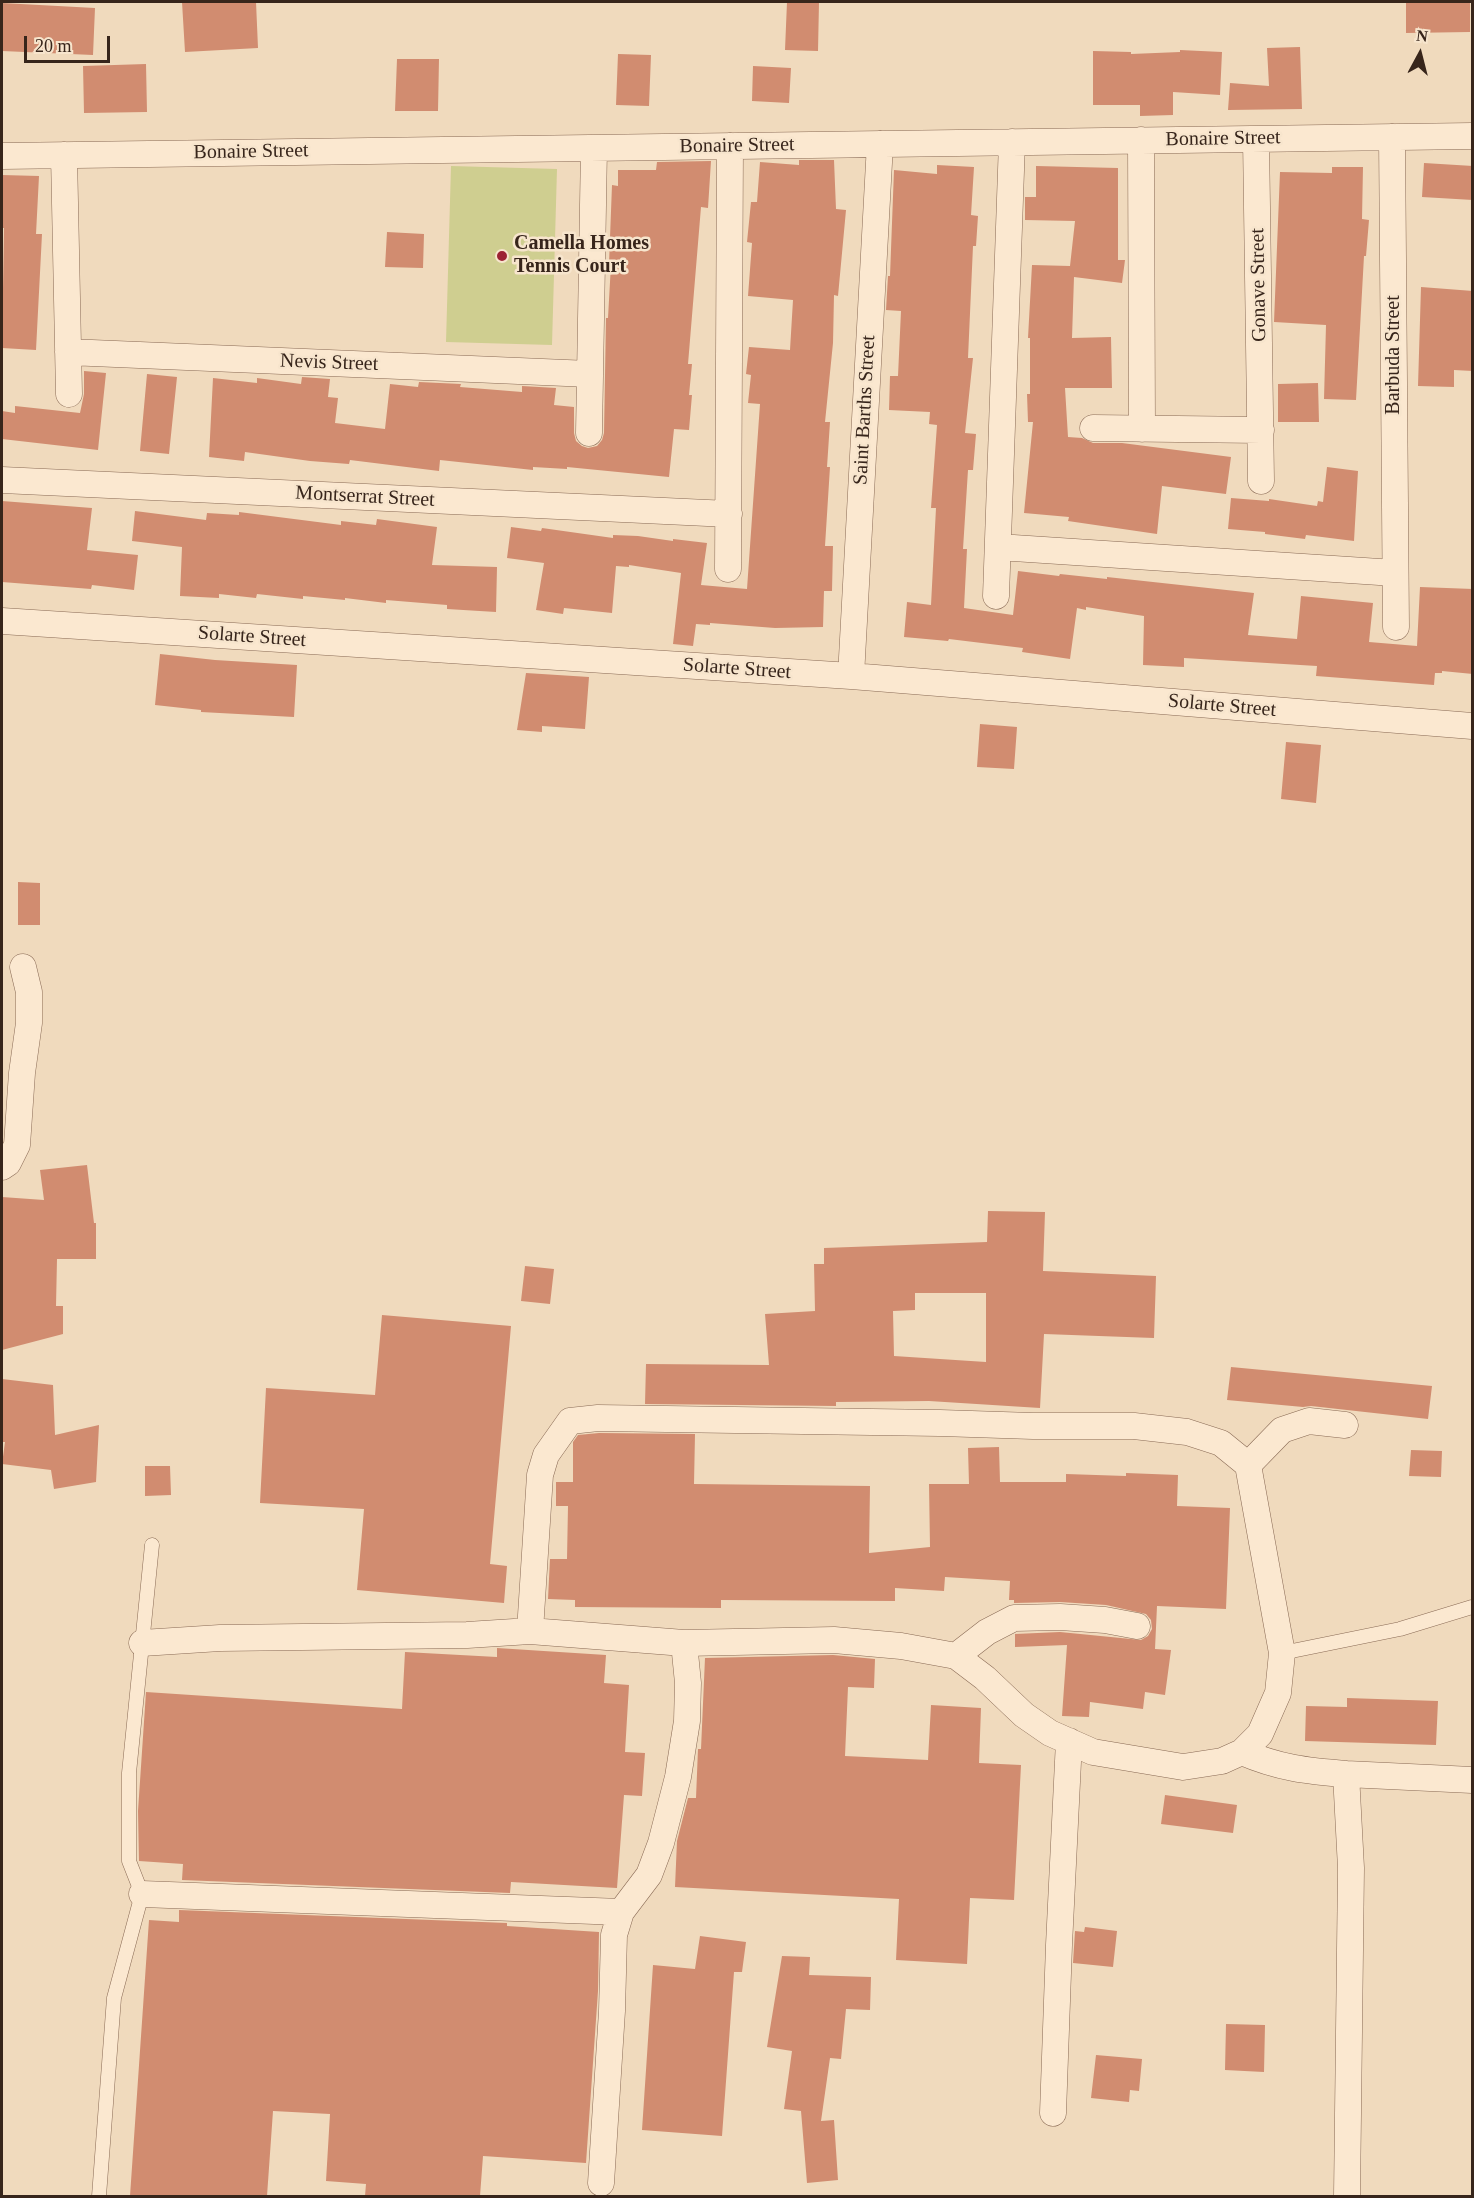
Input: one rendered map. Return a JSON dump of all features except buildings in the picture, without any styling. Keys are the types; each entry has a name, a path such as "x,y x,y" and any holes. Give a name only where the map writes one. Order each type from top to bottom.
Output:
{"street":[{"name":"Bonaire Street","path":"2,156 1473,136"},
{"name":"Barbuda Street","path":"1392,137 1396,627"},
{"name":"Gonave Street","path":"1256,139 1261,481"},
{"path":"1141,140 1142,429"},
{"path":"996,596 1012,142"},
{"name":"Saint Barths Street","path":"851,676 880,144"},
{"path":"728,570 730,146"},
{"path":"589,433 594,148"},
{"path":"64,155 69,394"},
{"name":"Nevis Street","path":"68,352 590,374"},
{"path":"1094,428 1261,430"},
{"name":"Montserrat Street","path":"2,480 729,514"},
{"path":"998,547 1395,573"},
{"name":"Solarte Street","path":"2,621 851,676 1473,726"},
{"path":"2,1167 8,1163 17,1145 22,1073 29,1023 29,992 23,967"},
{"path":"142,1643 220,1638 467,1635 530,1631 684,1643 834,1640 901,1646 956,1656 1050,1733 1093,1752 1183,1767 1222,1761 1242,1752 1260,1734 1278,1693 1282,1653 1248,1465 1221,1443 1210,1439 1188,1432 1134,1426 598,1418 570,1421 546,1455 540,1475 530,1631"},
{"path":"1248,1465 1282,1430 1309,1421 1345,1425"},
{"path":"956,1656 987,1632 1014,1618 1060,1617 1105,1620 1137,1626"},
{"path":"602,2183 614,1935 621,1912 650,1875 678,1777 687,1721 688,1683 684,1643"},
{"path":"1053,2112 1069,1741"},
{"path":"1242,1752 1266,1762 1294,1769 1346,1774 1473,1780"},
{"path":"1346,1774 1351,1869 1347,2196"},
{"path":"142,1894 621,1912"}],"lane":[{"path":"99,2196 114,1998 142,1894 129,1861 129,1773 152,1545"},
{"path":"1282,1653 1400,1629 1473,1607"}],"shaded area":[{"name":"Camella Homes Tennis Court","path":"451,166 557,169 552,345 446,342"}],"place":[{"name":"Camella Homes Tennis Court","path":"502,256"}]}
